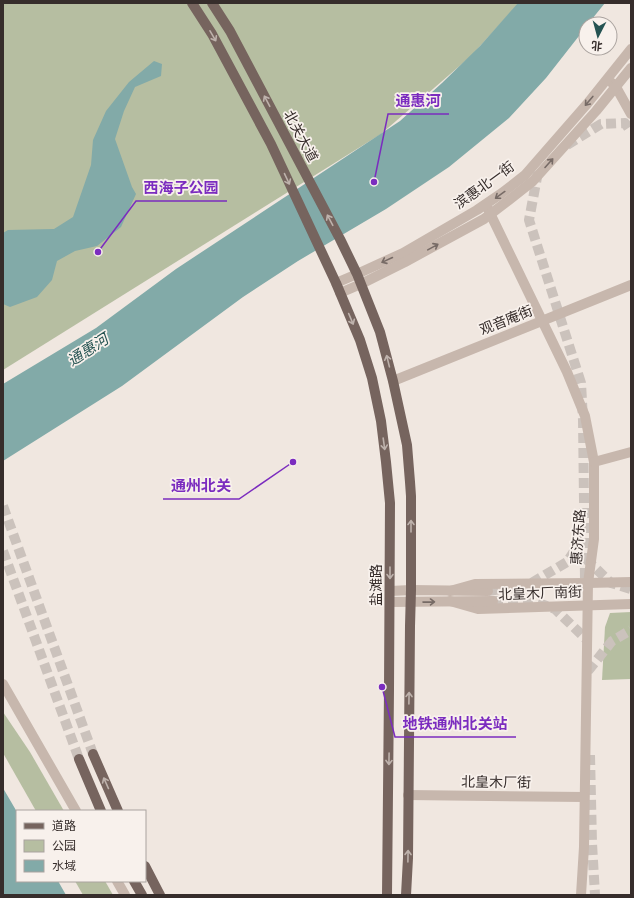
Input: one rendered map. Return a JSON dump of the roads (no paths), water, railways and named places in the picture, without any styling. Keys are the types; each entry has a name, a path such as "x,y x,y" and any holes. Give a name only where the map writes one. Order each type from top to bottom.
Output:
{"main road":[{"path":"192,3 212,34 271,144 336,283"},
{"name":"北关大道","path":"212,3 230,31 348,255 361,284"},
{"name":"盐滩路","path":"336,283 360,340 372,378 381,421 390,503 387,895"},
{"path":"361,284 380,332 393,381 406,445 410,482 411,602 408,858 406,895"},
{"path":"93,754 118,810"},
{"path":"79,760 101,810"},
{"path":"146,868 160,895"},
{"path":"135,882 142,895"}],"street":[{"name":"滨惠北一街","path":"340,293 405,262 477,222 502,193 525,175 608,79 631,49"},
{"name":"滨惠北一街","path":"336,283 403,253 478,210 488,209 509,200 533,181 596,111 631,68"},
{"path":"608,79 616,87 631,114"},
{"name":"惠济东路","path":"488,209 542,320 585,416 594,462 594,539 588,583 584,847 581,895"},
{"name":"观音庵街","path":"393,381 631,285"},
{"path":"594,462 631,452"},
{"name":"北皇木厂南街","path":"450,590 475,584 631,582"},
{"name":"北皇木厂南街","path":"390,591 488,591"},
{"name":"北皇木厂南街","path":"390,602 493,600"},
{"name":"北皇木厂南街","path":"450,601 478,609 631,604"},
{"path":"3,684 75,810"},
{"name":"北皇木厂街","path":"408,795 584,797"},
{"path":"118,882 125,895"}],"water":[{"path":"518,3 605,3 594,16 578,16 578,37 546,78 509,118 449,167 386,209 298,261 243,297 122,386 3,461 3,384 96,328 176,269 400,121 480,46"},
{"path":"154,61 162,64 161,76 135,87 124,111 115,139 132,187 136,194 121,227 97,246 75,251 57,261 52,280 37,297 10,307 3,304 3,233 8,230 54,229 73,217 91,165 93,140 106,111 129,82"},
{"path":"3,788 16,810 16,882 59,882 66,895 3,895"}],"tunnel":[{"path":"567,145 601,124 625,123 631,132"},
{"path":"538,172 529,220 581,383 583,420 585,579"},
{"path":"3,506 93,754"},
{"path":"488,591 528,585 567,562 585,535"},
{"path":"3,551 79,759"},
{"path":"586,559 611,583 631,589"},
{"path":"493,601 533,601 555,609 587,640"},
{"path":"588,671 612,641 631,630"},
{"path":"590,755 595,895"}],"place":[{"name":"通惠河","path":"374,182"},
{"name":"西海子公园","path":"98,252"},
{"name":"通州北关","path":"293,462"},
{"name":"地铁通州北关站","path":"382,687"}]}
